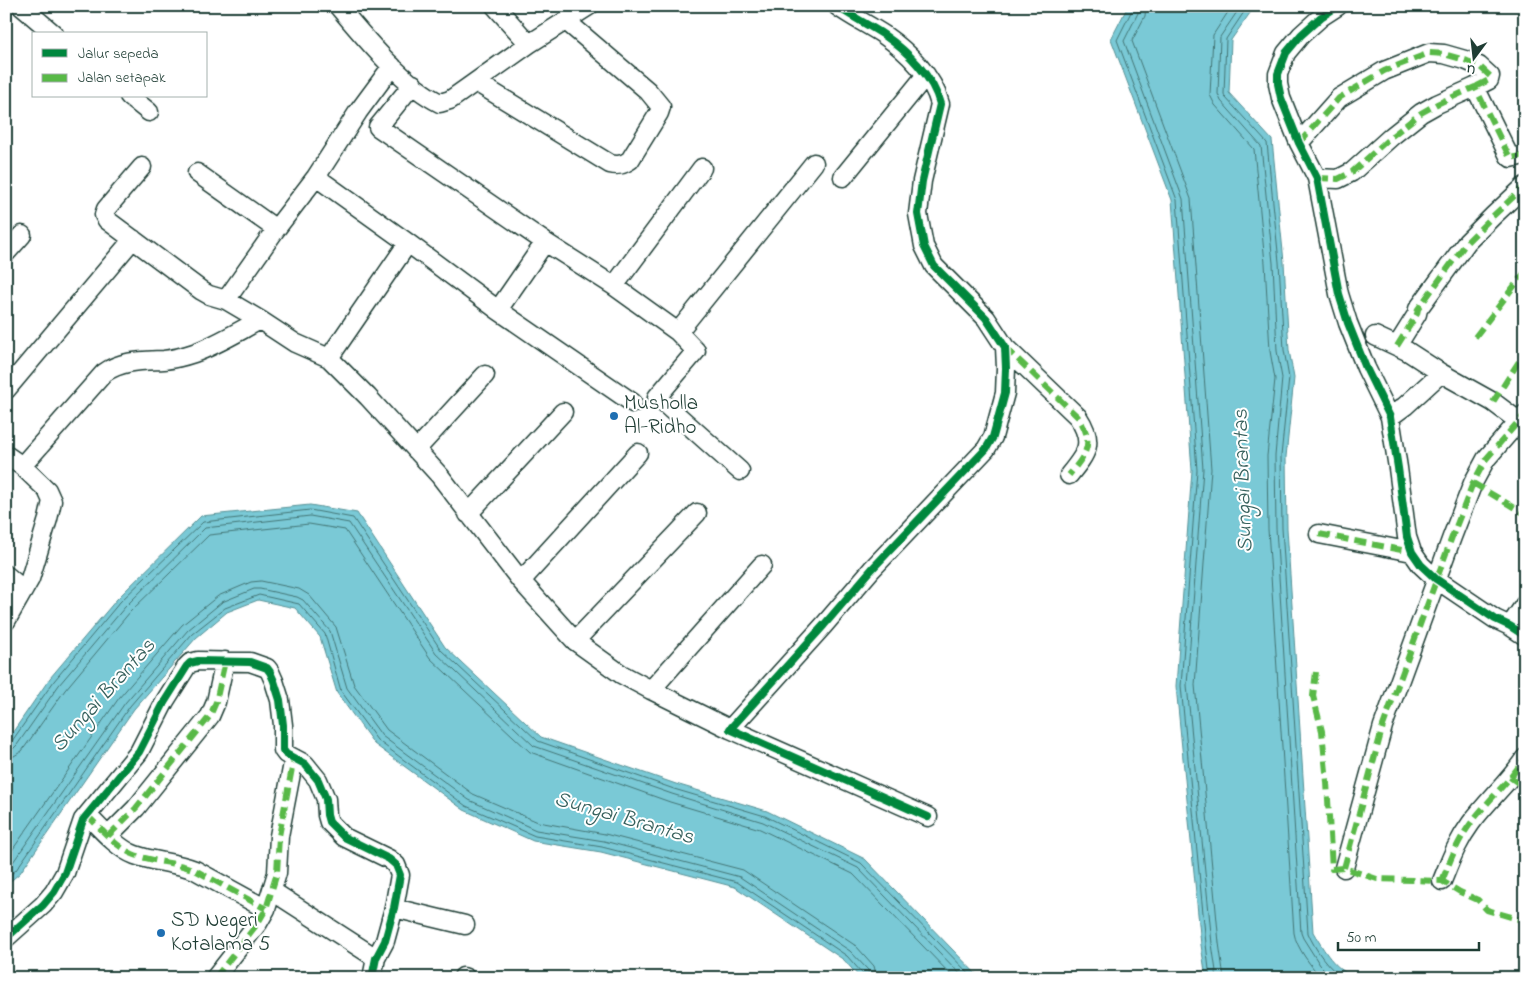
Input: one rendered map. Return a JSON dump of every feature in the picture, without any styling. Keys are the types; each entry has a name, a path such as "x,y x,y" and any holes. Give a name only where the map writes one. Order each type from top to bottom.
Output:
{"street":[{"path":"21,6 52,32"},
{"path":"338,6 392,66 428,96 440,103 450,100 530,44 589,6"},
{"path":"495,6 530,44"},
{"path":"1338,6 1321,17 1301,35 1286,53 1278,74 1278,84 1281,98 1299,144 1318,178 1339,294 1345,316 1366,368 1390,416 1407,537 1412,552 1420,565 1436,580 1495,619 1525,636"},
{"path":"847,9 898,47 926,75 937,92 940,104 922,181 918,214 924,246 934,266 986,318 1005,347 1078,417 1085,428 1088,438 1085,454 1070,475"},
{"path":"476,82 610,164 622,165 626,163 630,160 661,107 648,91 566,21"},
{"path":"1299,144 1339,98 1384,71 1429,53 1444,54 1465,60 1485,71 1490,76 1490,80 1421,113 1352,172 1338,179 1318,178"},
{"path":"226,300 276,229 316,178 358,112 392,66"},
{"path":"843,177 926,75"},
{"path":"378,127 413,84"},
{"path":"1475,87 1509,156 1511,158 1525,155"},
{"path":"132,98 149,112"},
{"path":"358,112 545,242 614,286 678,332 696,351 657,397 740,471"},
{"path":"678,332 814,163"},
{"path":"142,167 106,209 104,215 106,220 134,239 202,292 226,300 294,343 329,358 368,397 440,476 520,581 575,641 621,674 651,690 730,729 928,817"},
{"path":"614,286 702,168"},
{"path":"197,173 276,229"},
{"path":"316,178 498,310 633,403"},
{"path":"1397,346 1417,314 1418,309 1467,242 1525,186"},
{"path":"6,253 22,235"},
{"path":"6,390 134,239"},
{"path":"498,310 545,242"},
{"path":"329,358 408,243"},
{"path":"22,466 104,373 112,367 128,362 166,359 194,353 260,320"},
{"path":"1344,868 1383,726 1473,483 1486,459 1523,421 1407,351 1375,336"},
{"path":"730,729 872,569 986,449 993,437 1005,393 1005,347"},
{"path":"1390,416 1405,406 1441,373"},
{"path":"416,450 485,374"},
{"path":"468,514 564,412"},
{"path":"520,581 638,452"},
{"path":"6,454 22,466 46,490 52,501 43,538 30,578 6,621"},
{"path":"575,641 697,513"},
{"path":"1320,534 1412,552"},
{"path":"651,690 762,566"},
{"path":"6,575 24,590"},
{"path":"1510,626 1525,604"},
{"path":"6,938 43,905 54,892 64,873 79,830 87,815 139,752 165,702 190,663 198,661 225,661 257,664 267,668 270,672 280,700 283,750 286,754 305,764 318,780 326,799 329,822 344,837 389,858 396,865 400,875 394,908 385,941 376,958 372,978"},
{"path":"108,836 136,808 210,716 216,702 225,661"},
{"path":"215,978 258,923 266,909 277,873 279,836 294,758"},
{"path":"1442,881 1458,842 1485,804 1525,758"},
{"path":"87,815 108,836 133,854 195,870 266,909"},
{"path":"272,891 376,958"},
{"path":"394,908 465,925"}],"water":[{"name":"Sungai Brantas","path":"1128,6 1255,6 1231,40 1229,93 1272,140 1284,262 1289,350 1294,378 1286,457 1287,528 1313,932 1335,964 1355,978 1206,978 1201,945 1176,686 1192,470 1172,200 1111,39"},
{"name":"Sungai Brantas","path":"310,505 357,513 445,647 541,737 676,784 767,811 865,859 980,978 860,978 844,960 735,887 601,852 533,841 464,810 374,744 337,693 320,637 295,608 258,600 227,612 196,638 134,709 20,873 6,885 6,742 50,678 117,599 201,516"}],"marked path":[{"path":"1299,143 1339,98 1384,71 1429,53 1444,54 1479,66 1490,76 1489,80 1475,87"},
{"path":"1317,178 1338,179 1352,172 1421,113 1475,87 1509,156 1511,158 1525,155"},
{"path":"1397,346 1417,314 1418,309 1467,242 1525,186"},
{"path":"1475,337 1525,272"},
{"path":"1005,347 1078,417 1083,426 1087,447 1069,475"},
{"path":"1493,402 1525,352"},
{"path":"1344,868 1383,726 1473,483 1486,459 1525,414"},
{"path":"1473,483 1525,514"},
{"path":"1319,534 1412,552"},
{"path":"108,836 136,808 210,716 216,702 225,661"},
{"path":"1316,672 1313,696 1322,731 1332,869 1344,868 1377,879 1442,881 1478,900 1487,910 1525,921"},
{"path":"215,978 258,923 266,909 277,873 279,836 294,758"},
{"path":"1442,881 1466,830 1525,758"},
{"path":"1510,777 1525,788"},
{"path":"87,815 110,838 129,852 195,870 266,909"}],"cycle path":[{"path":"837,6 884,35 910,56 925,74 937,94 940,104 922,181 918,214 924,246 934,266 986,318 1005,347 1005,393 993,437 986,449 872,569 730,729 928,817"},
{"path":"1338,6 1321,17 1301,35 1286,53 1278,74 1278,84 1281,98 1299,143 1317,178 1339,294 1348,323 1366,368 1390,417 1407,537 1412,552 1421,565 1436,579 1495,619 1525,636"},
{"path":"6,938 43,905 54,892 65,873 83,820 139,752 165,701 187,666 198,661 250,662 267,668 270,672 280,700 283,750 286,754 305,764 318,780 326,799 329,822 344,837 389,859 396,865 400,875 394,908 385,941 376,958 372,978"}],"place":[{"name":"Musholla Al-Ridho","path":"614,416"},
{"name":"SD Negeri Kotalama 5","path":"161,933"}]}
